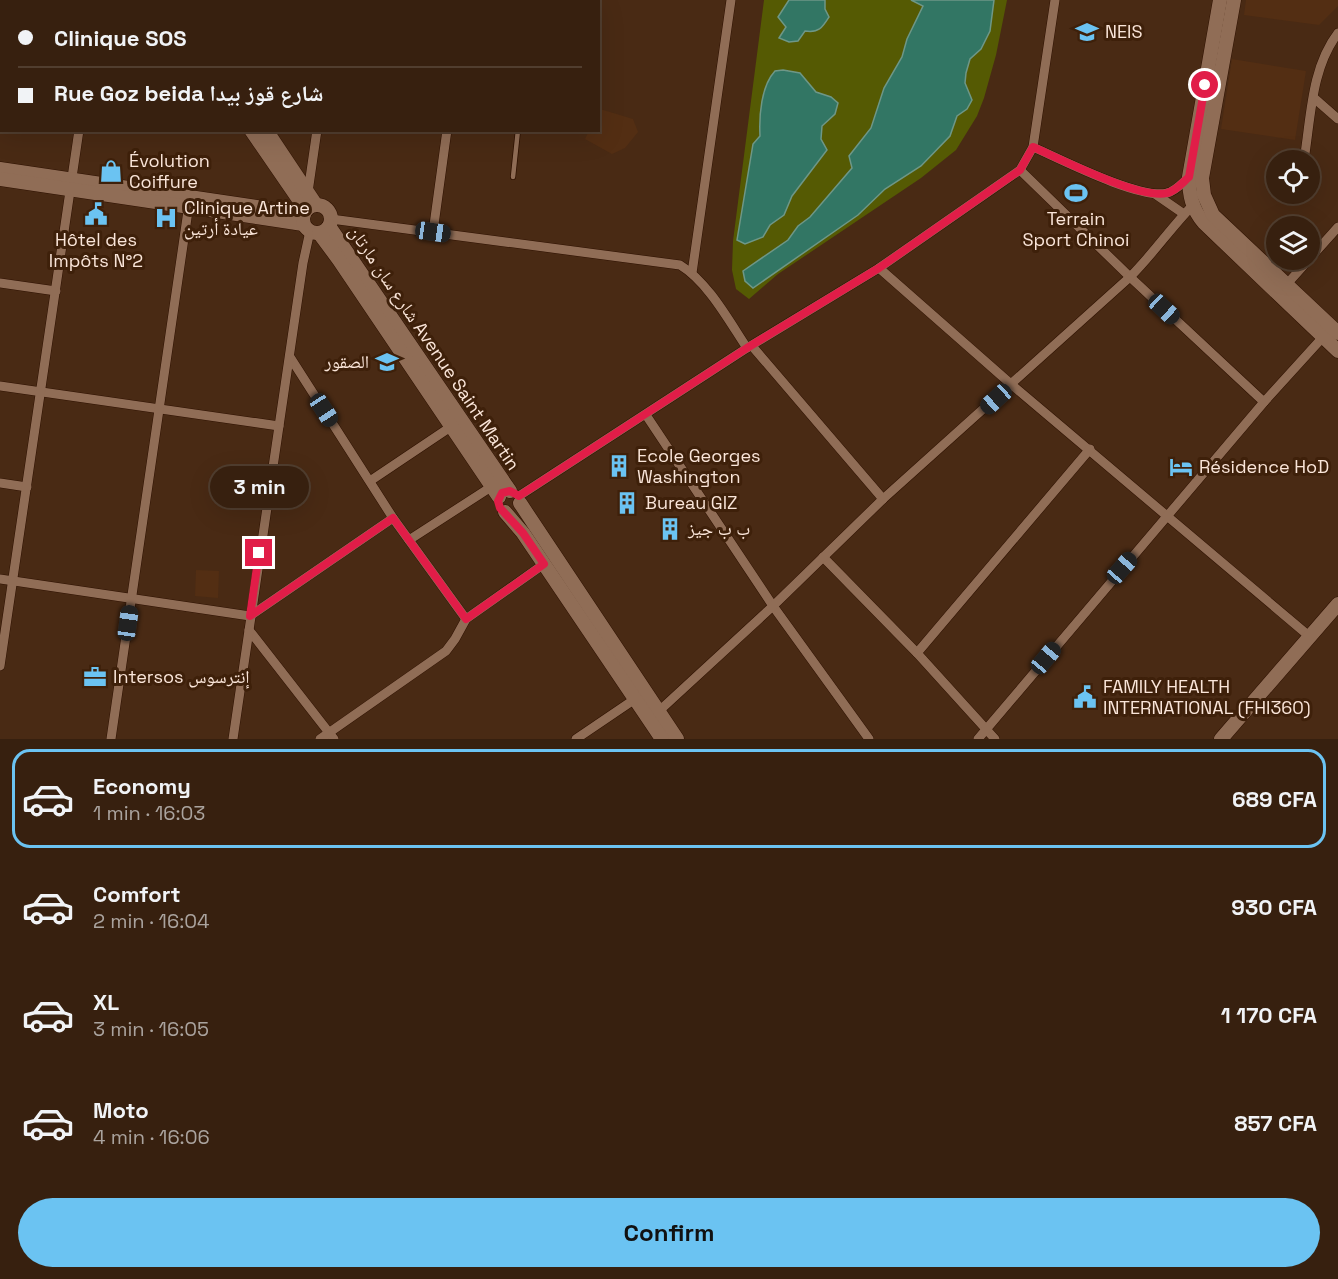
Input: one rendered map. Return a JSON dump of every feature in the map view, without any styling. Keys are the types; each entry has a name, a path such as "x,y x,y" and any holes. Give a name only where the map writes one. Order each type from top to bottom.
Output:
{"main road":[{"path":"1220,0 1189,177 1188,210 1338,351"},
{"path":"1234,0 1202,178 1203,195 1213,215 1338,333"},
{"name":"شارع سان مارتان Avenue Saint Martin","path":"251,132 678,739"},
{"name":"شارع سان مارتان Avenue Saint Martin","path":"267,132 308,192 315,220 452,426 508,495"},
{"path":"0,169 71,184 315,220"},
{"path":"0,179 71,184"},
{"path":"508,495 514,512 505,512 523,533 662,739"},
{"path":"1221,739 1338,605"}],"street":[{"path":"692,273 731,0"},
{"path":"409,540 508,495 646,415 749,347 879,268 1020,170 1033,147 1055,0"},
{"path":"1306,150 1317,74 1326,50 1338,33"},
{"path":"1314,98 1338,119"},
{"path":"0,666 79,132"},
{"path":"308,192 317,132"},
{"path":"433,232 447,132"},
{"path":"1033,147 1141,192 1167,193 1189,177"},
{"path":"1020,170 1264,402"},
{"path":"1155,194 1188,210"},
{"path":"658,711 773,606 883,499 1130,277 1153,254 1203,195"},
{"path":"111,739 190,201"},
{"path":"233,739 303,263 315,220 433,232 680,265 692,273 749,347 883,499"},
{"path":"1287,284 1338,227"},
{"path":"879,268 1012,385 1309,636"},
{"path":"0,283 56,291"},
{"path":"978,739 1264,402 1323,337"},
{"path":"290,357 393,518 466,619"},
{"path":"0,386 279,426"},
{"path":"646,415 773,606 869,739"},
{"path":"370,481 452,426"},
{"path":"917,653 1090,449"},
{"path":"0,483 27,487"},
{"path":"0,579 250,616 393,518"},
{"path":"823,557 917,653 995,739"},
{"path":"320,739 332,736 446,651 466,619 544,564"},
{"path":"249,630 332,736"},
{"path":"576,739 635,699"}],"lane":[{"path":"513,177 518,132"}],"shaded area":[{"path":"764,0 1007,0 996,55 984,98 977,116 956,150 921,178 778,274 749,299 736,289 732,270 733,241"},
{"path":"1246,0 1338,0 1338,6 1319,25 1244,15"},
{"path":"1232,59 1306,71 1295,140 1221,129"},
{"path":"600,109 633,119 638,132 625,148 612,154 585,139 588,132 600,132"},
{"path":"196,570 219,571 218,598 195,596"}],"water":[{"path":"789,0 825,0 825,9 829,17 820,29 805,31 798,41 789,42 779,38 786,27 778,17"},
{"path":"911,0 994,0 990,31 981,49 970,59 966,73 965,83 972,100 967,109 957,116 950,136 921,166 885,189 858,215 753,288 745,281 743,271 788,240 798,226 810,217 852,168 849,156 871,128 884,88 902,57 907,39 923,6"},
{"path":"775,71 800,73 816,92 831,97 838,103 835,114 822,126 821,139 827,150 792,196 784,215 770,225 763,237 745,244 737,240 753,144 760,136 762,102 770,77"}],"place":[{"name":"NEIS","path":"1087,32"},
{"name":"Évolution Coiffure","path":"111,171"},
{"name":"Terrain Sport Chinoi","path":"1076,193"},
{"name":"Hôtel des Impôts N°2","path":"96,214"},
{"name":"Clinique Artine عيادة أرتين","path":"166,218"},
{"name":"الصقور","path":"387,362"},
{"name":"Ecole Georges Washington","path":"619,466"},
{"name":"Résidence HoD","path":"1181,467"},
{"name":"Bureau GIZ","path":"627,503"},
{"name":"ب ب جيز","path":"670,529"},
{"name":"Intersos إنترسوس","path":"95,677"},
{"name":"FAMILY HEALTH INTERNATIONAL (FHI360)","path":"1085,697"}],"route":[{"path":"259,553 250,616 393,518 466,619 544,564 523,533 498,505 502,493 510,491 519,496 747,348 879,268 1020,170 1033,147 1141,192 1167,193 1178,187 1189,177 1205,85"}]}
